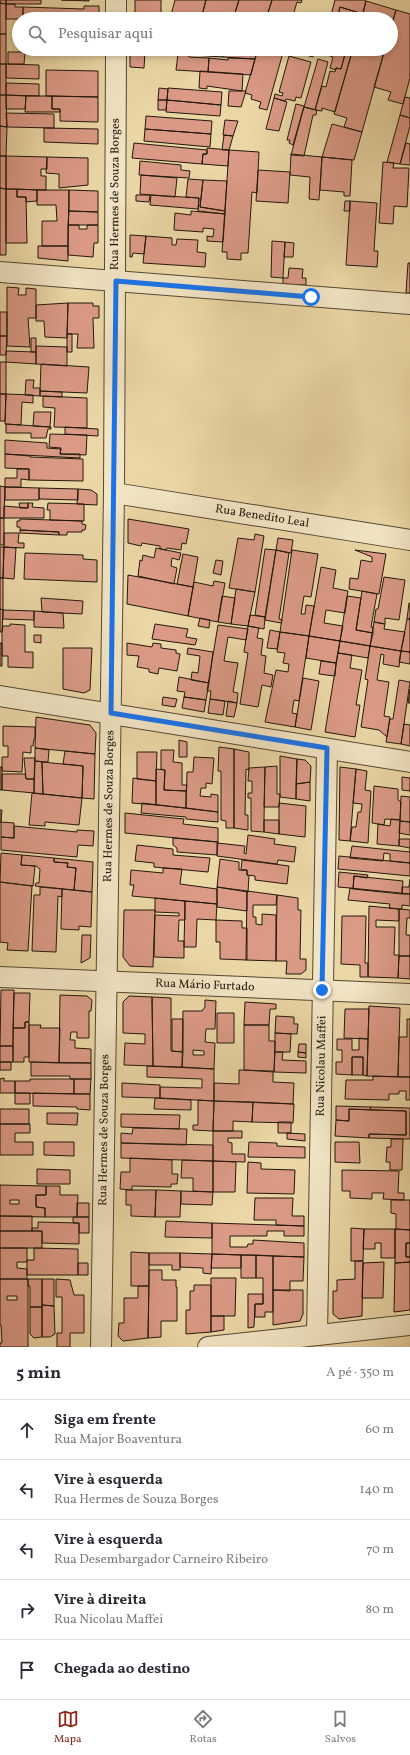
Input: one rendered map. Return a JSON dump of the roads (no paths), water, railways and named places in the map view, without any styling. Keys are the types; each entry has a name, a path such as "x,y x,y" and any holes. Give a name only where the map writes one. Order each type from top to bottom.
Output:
{"street":[{"path":"116,0 116,12"},
{"name":"Rua Hermes de Souza Borges","path":"101,1347 108,981 114,493 116,56"},
{"path":"0,272 410,304"},
{"name":"Rua Benedito Leal","path":"114,493 410,540"},
{"path":"0,696 410,762"},
{"name":"Rua Nicolau Maffei","path":"317,1335 327,748"},
{"name":"Rua Mário Furtado","path":"0,978 108,981 410,994"},
{"path":"208,1347 244,1345 410,1325"}]}
